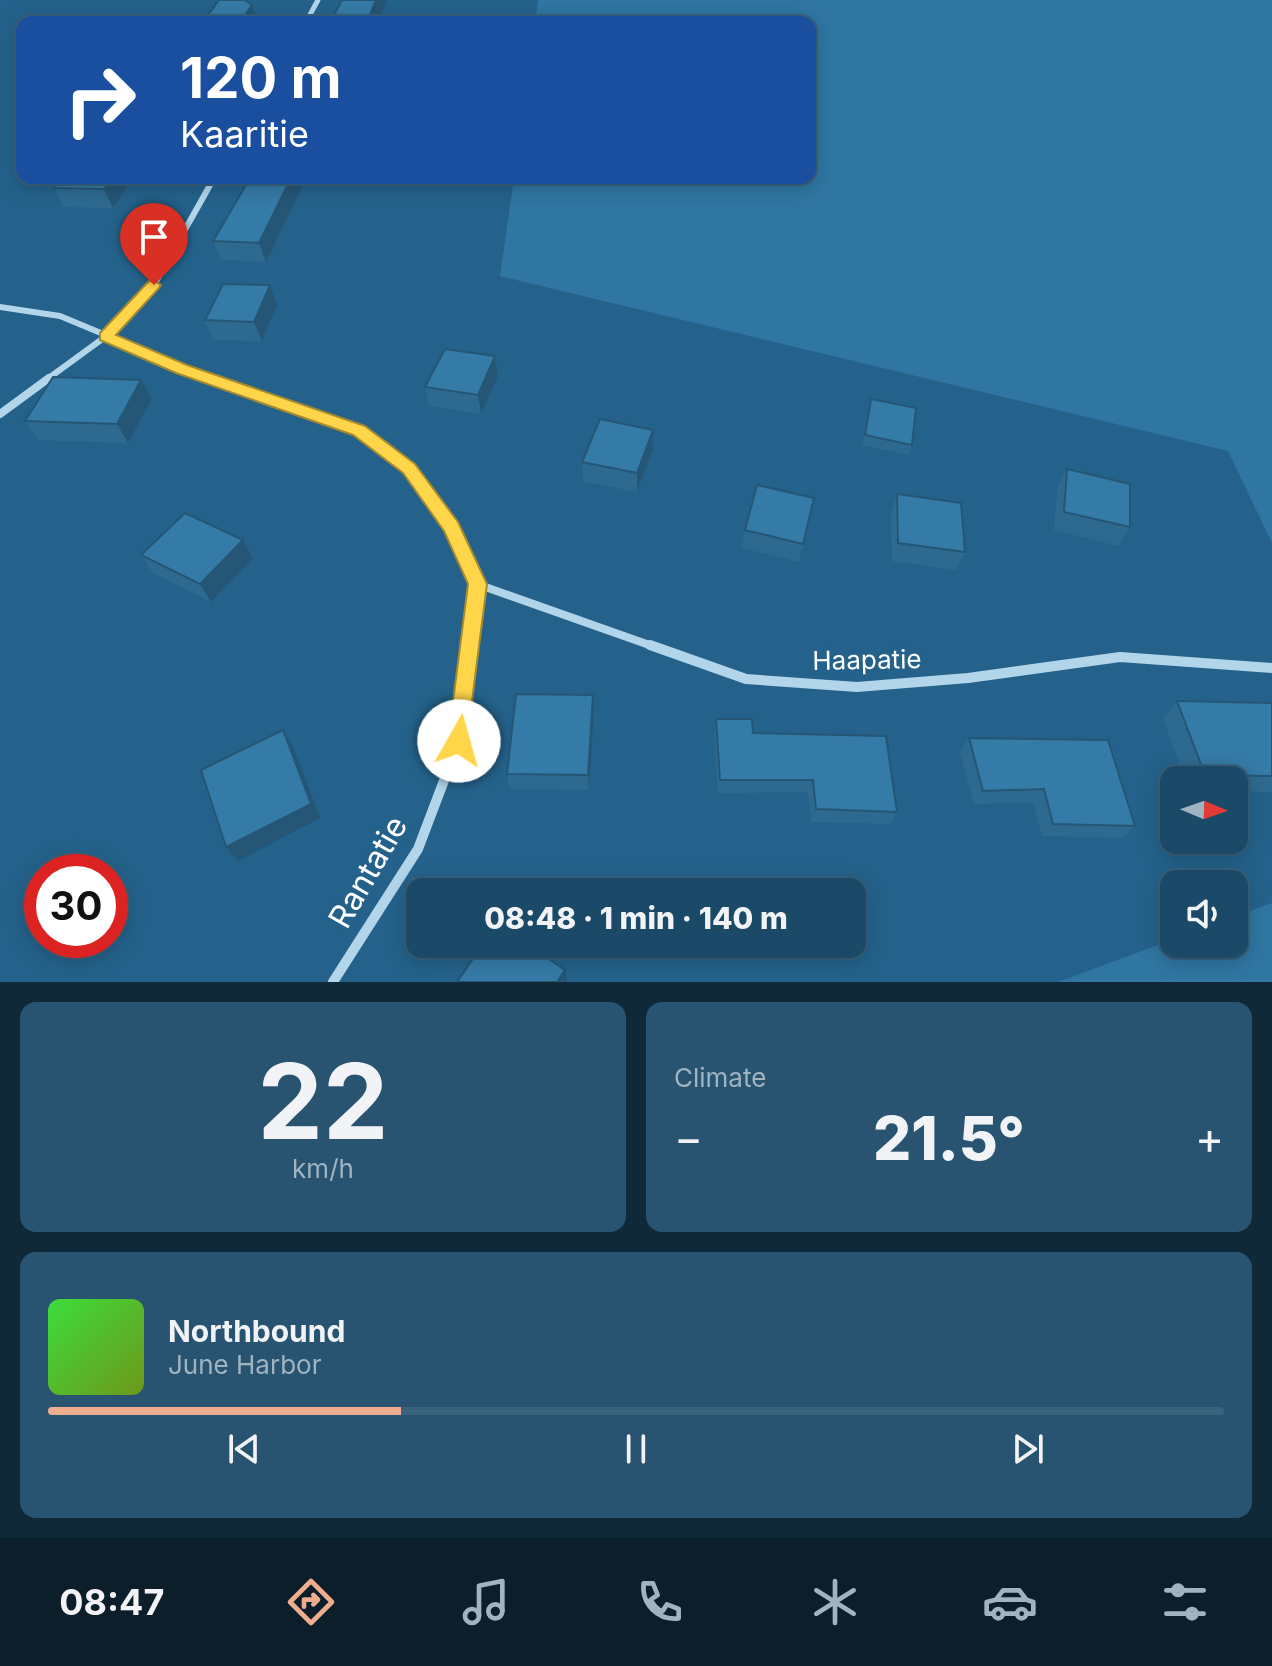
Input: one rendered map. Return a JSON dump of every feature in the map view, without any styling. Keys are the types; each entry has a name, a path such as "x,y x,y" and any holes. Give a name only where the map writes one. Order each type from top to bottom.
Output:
{"street":[{"path":"0,414 105,337 154,285 211,184"},
{"path":"0,307 60,316 181,369 359,430 409,468 451,528 477,584"},
{"name":"Haapatie","path":"477,584 746,679 857,687 968,678 1120,657 1272,668"},
{"name":"Rantatie","path":"333,982 418,849 459,741 477,584"}],"shaded area":[{"path":"538,0 1272,0 1272,543 1228,451 500,276 513,184 816,184 816,16 536,16"},
{"path":"1272,903 1272,982 1058,982 1160,944 1160,958 1248,958 1248,912"}],"building":[{"path":"219,0 245,0 252,5 244,16 207,16"},
{"path":"342,0 376,0 369,16 333,16"},
{"path":"57,184 107,184 104,189 54,188"},
{"path":"246,184 288,184 259,243 213,241"},
{"path":"223,284 270,285 254,322 205,320"},
{"path":"445,349 495,356 478,395 425,387"},
{"path":"53,377 141,380 117,424 25,421"},
{"path":"871,399 916,408 912,445 865,435"},
{"path":"600,419 653,430 637,473 582,462"},
{"path":"1067,469 1130,484 1130,527 1064,512"},
{"path":"757,485 814,498 803,544 745,530"},
{"path":"897,494 961,503 965,552 898,543"},
{"path":"185,513 243,540 200,584 141,555"},
{"path":"516,694 593,695 588,775 507,774"},
{"path":"1177,701 1272,703 1272,776 1248,776 1248,766 1202,766"},
{"path":"716,719 752,719 753,733 886,736 897,812 816,809 813,780 720,780"},
{"path":"283,730 311,804 226,847 201,770"},
{"path":"969,738 1108,740 1135,826 1053,824 1044,789 983,791"},
{"path":"473,958 547,958 565,970 557,982 457,982"}],"route":[{"path":"154,285 105,337 181,369 359,430 409,468 451,528 477,584 459,741"}]}
